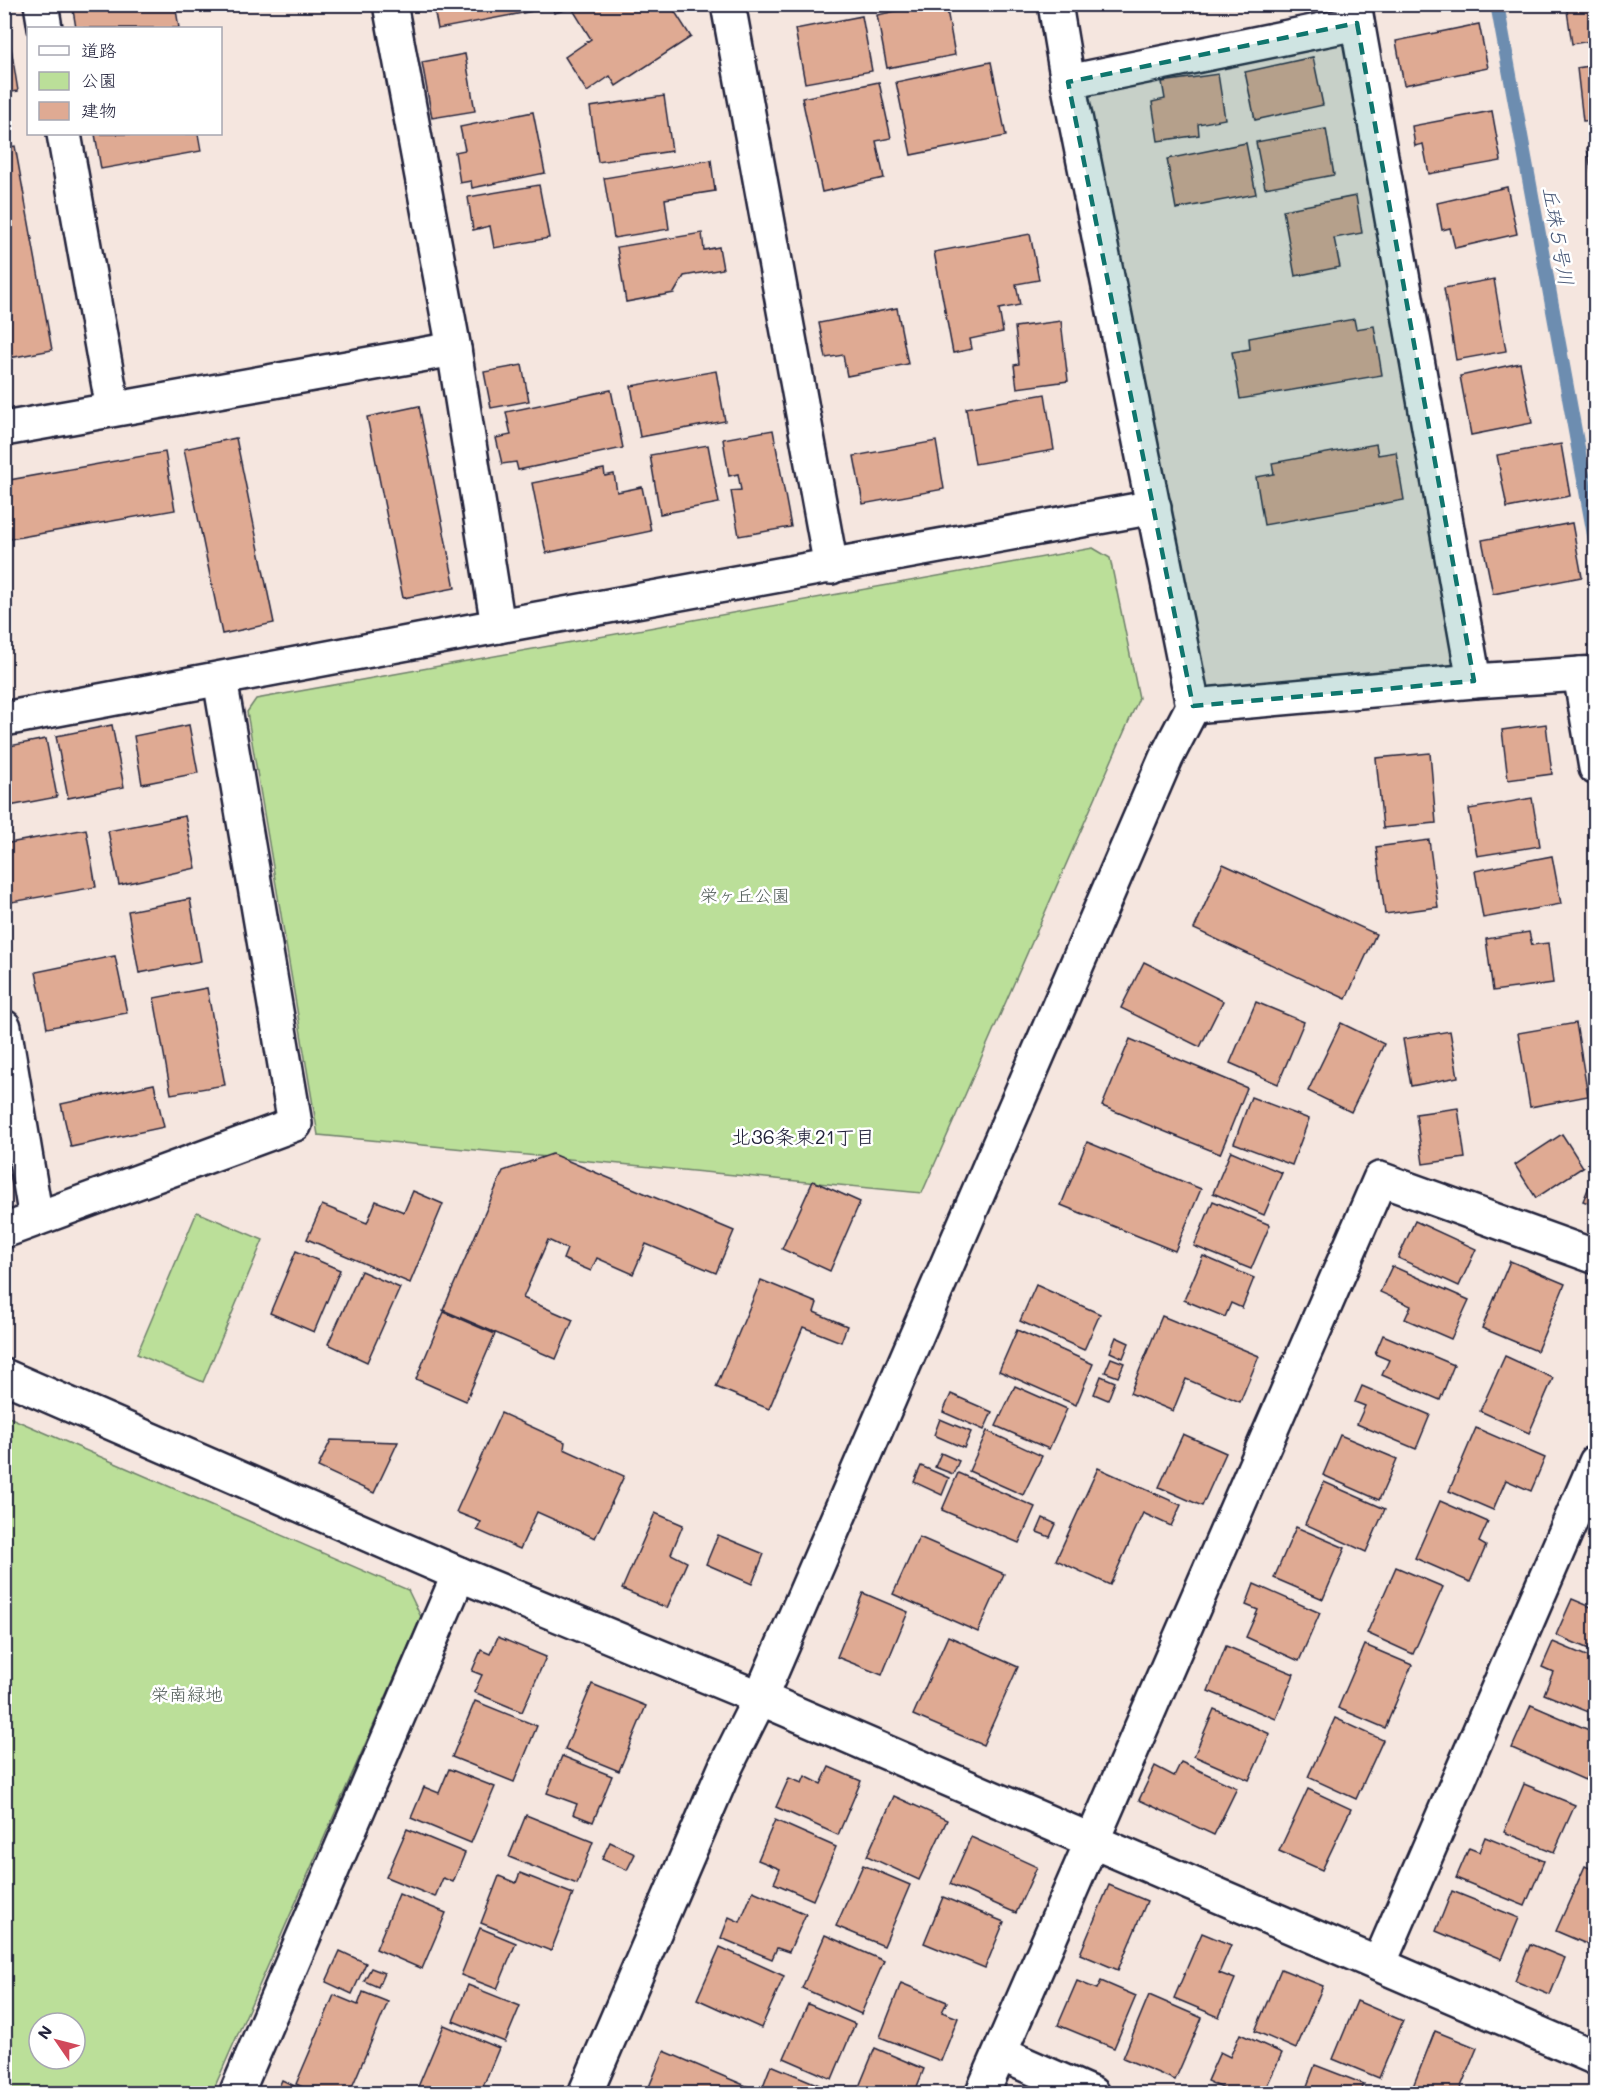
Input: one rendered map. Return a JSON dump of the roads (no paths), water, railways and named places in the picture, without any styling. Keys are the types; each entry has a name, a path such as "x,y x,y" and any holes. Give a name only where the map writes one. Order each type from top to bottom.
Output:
{"street":[{"path":"41,4 45,27"},
{"path":"390,4 454,349 498,626"},
{"path":"728,4 831,567"},
{"path":"585,2094 726,1766 760,1698 1161,769 1193,706 1068,82 1055,4"},
{"path":"1068,82 1355,14 1474,681"},
{"path":"64,135 113,409"},
{"path":"4,429 454,349"},
{"path":"4,719 498,626 1154,507"},
{"path":"1193,706 1474,681 1588,674 1596,768"},
{"path":"4,1231 295,1124 220,679"},
{"path":"4,1027 36,1219"},
{"path":"982,2094 1094,1842 1380,1179 1596,1257"},
{"path":"4,1376 459,1574 760,1698 1596,2058"},
{"path":"1379,1964 1596,1462"},
{"path":"236,2094 459,1574"},
{"path":"1001,2054 1092,2094"}],"waterway":[{"name":"丘珠５号川","path":"1497,4 1596,546"}],"district":[{"name":"北36条東21丁目","path":"803,1136"}],"park label":[{"name":"栄ヶ丘公園","path":"745,895"},
{"name":"栄南緑地","path":"187,1694"}]}
